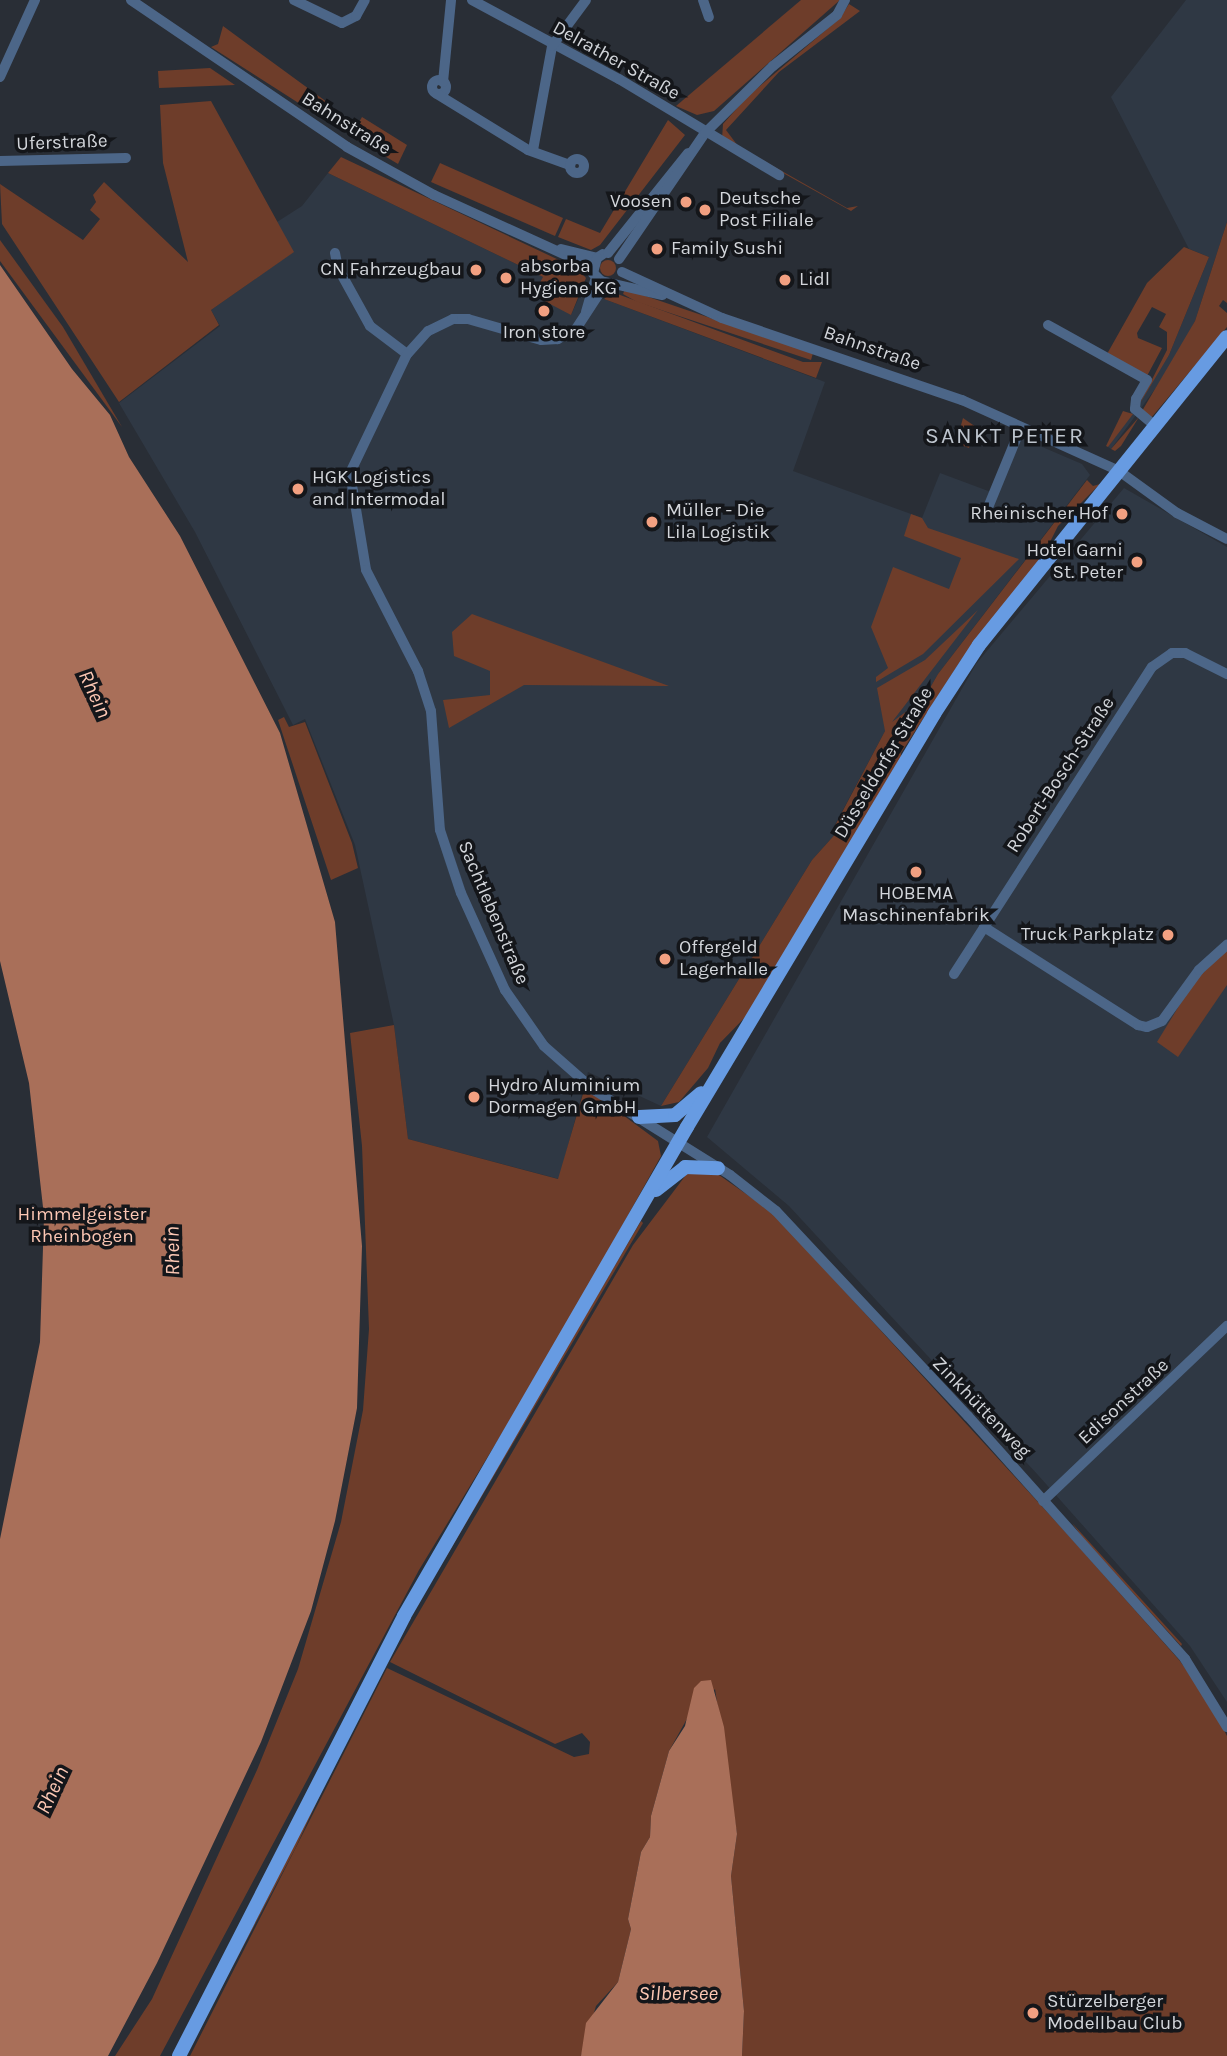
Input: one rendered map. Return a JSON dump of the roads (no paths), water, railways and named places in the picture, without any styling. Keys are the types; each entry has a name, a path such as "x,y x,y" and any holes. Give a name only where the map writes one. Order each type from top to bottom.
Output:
{"main road":[{"name":"Düsseldorfer Straße","path":"179,2056 391,1639 646,1197 959,674 1227,337"},
{"path":"639,1116 675,1115 716,1081"},
{"path":"646,1197 685,1167 718,1168"}],"street":[{"path":"0,77 36,0"},
{"name":"Bahnstraße","path":"131,0 358,154 434,195 558,248 602,270 764,333 898,375 1021,427 1119,471 1177,513 1227,539"},
{"path":"294,0 342,23 356,16 365,0"},
{"path":"450,0 443,82 445,90 437,94 533,150 570,165"},
{"name":"Delrather Straße","path":"472,0 552,46 619,79 779,175"},
{"path":"533,150 552,46 586,0"},
{"path":"703,0 709,17"},
{"path":"695,147 676,163 602,270 622,272 619,259 705,133 773,66 837,15 845,0"},
{"name":"Uferstraße","path":"0,161 126,158"},
{"path":"335,253 338,268 370,326 407,354"},
{"name":"Bahnstraße","path":"602,270 619,259"},
{"name":"Sachtlebenstraße","path":"602,270 585,316 572,332 547,340 489,322 453,319 428,331 407,354 353,463 350,491 366,570 418,671 431,711 446,854 500,980 525,1022 568,1070 679,1142"},
{"name":"Bahnstraße","path":"622,272 669,296"},
{"path":"1048,325 1147,380 1136,399 1136,409 1155,426"},
{"path":"989,505 1021,427"},
{"name":"Robert-Bosch-Straße","path":"954,974 1152,667 1172,653 1185,653 1227,674"},
{"path":"984,927 1138,1026 1154,1025 1169,1014 1199,970 1227,945"},
{"name":"Zinkhüttenweg","path":"679,1142 756,1193 795,1230 1198,1674 1227,1727"},
{"name":"Edisonstraße","path":"1043,1501 1227,1326"}],"water":[{"name":"Rhein","path":"0,265 72,369 110,415 129,457 180,536 280,733 335,922 362,1246 357,1408 335,1521 311,1611 261,1742 157,1963 108,2056 0,2056 0,1539 40,1342 44,1216 29,1083 0,961"},
{"name":"Silbersee","path":"711,1680 724,1727 737,1834 731,1876 744,2011 742,2056 581,2056 586,2023 618,1982 631,1929 628,1919 641,1852 650,1837 651,1816 669,1751 685,1726 694,1688 701,1681"}],"place":[{"name":"Voosen","path":"686,202"},
{"name":"Deutsche Post Filiale","path":"705,210"},
{"name":"Family Sushi","path":"657,249"},
{"name":"CN Fahrzeugbau","path":"476,270"},
{"name":"absorba Hygiene KG","path":"506,278"},
{"name":"Lidl","path":"785,280"},
{"name":"Iron store","path":"544,311"},
{"name":"HGK Logistics and Intermodal","path":"298,489"},
{"name":"Rheinischer Hof","path":"1122,514"},
{"name":"Müller - Die Lila Logistik","path":"652,522"},
{"name":"Hotel Garni St. Peter","path":"1137,562"},
{"name":"HOBEMA Maschinenfabrik","path":"916,872"},
{"name":"Truck Parkplatz","path":"1168,935"},
{"name":"Offergeld Lagerhalle","path":"665,959"},
{"name":"Hydro Aluminium Dormagen GmbH","path":"474,1097"},
{"name":"Stürzelberger Modellbau Club","path":"1033,2013"}],"district":[{"name":"SANKT PETER","path":"1005,436"}],"park label":[{"name":"Himmelgeister Rheinbogen","path":"82,1226"}]}
